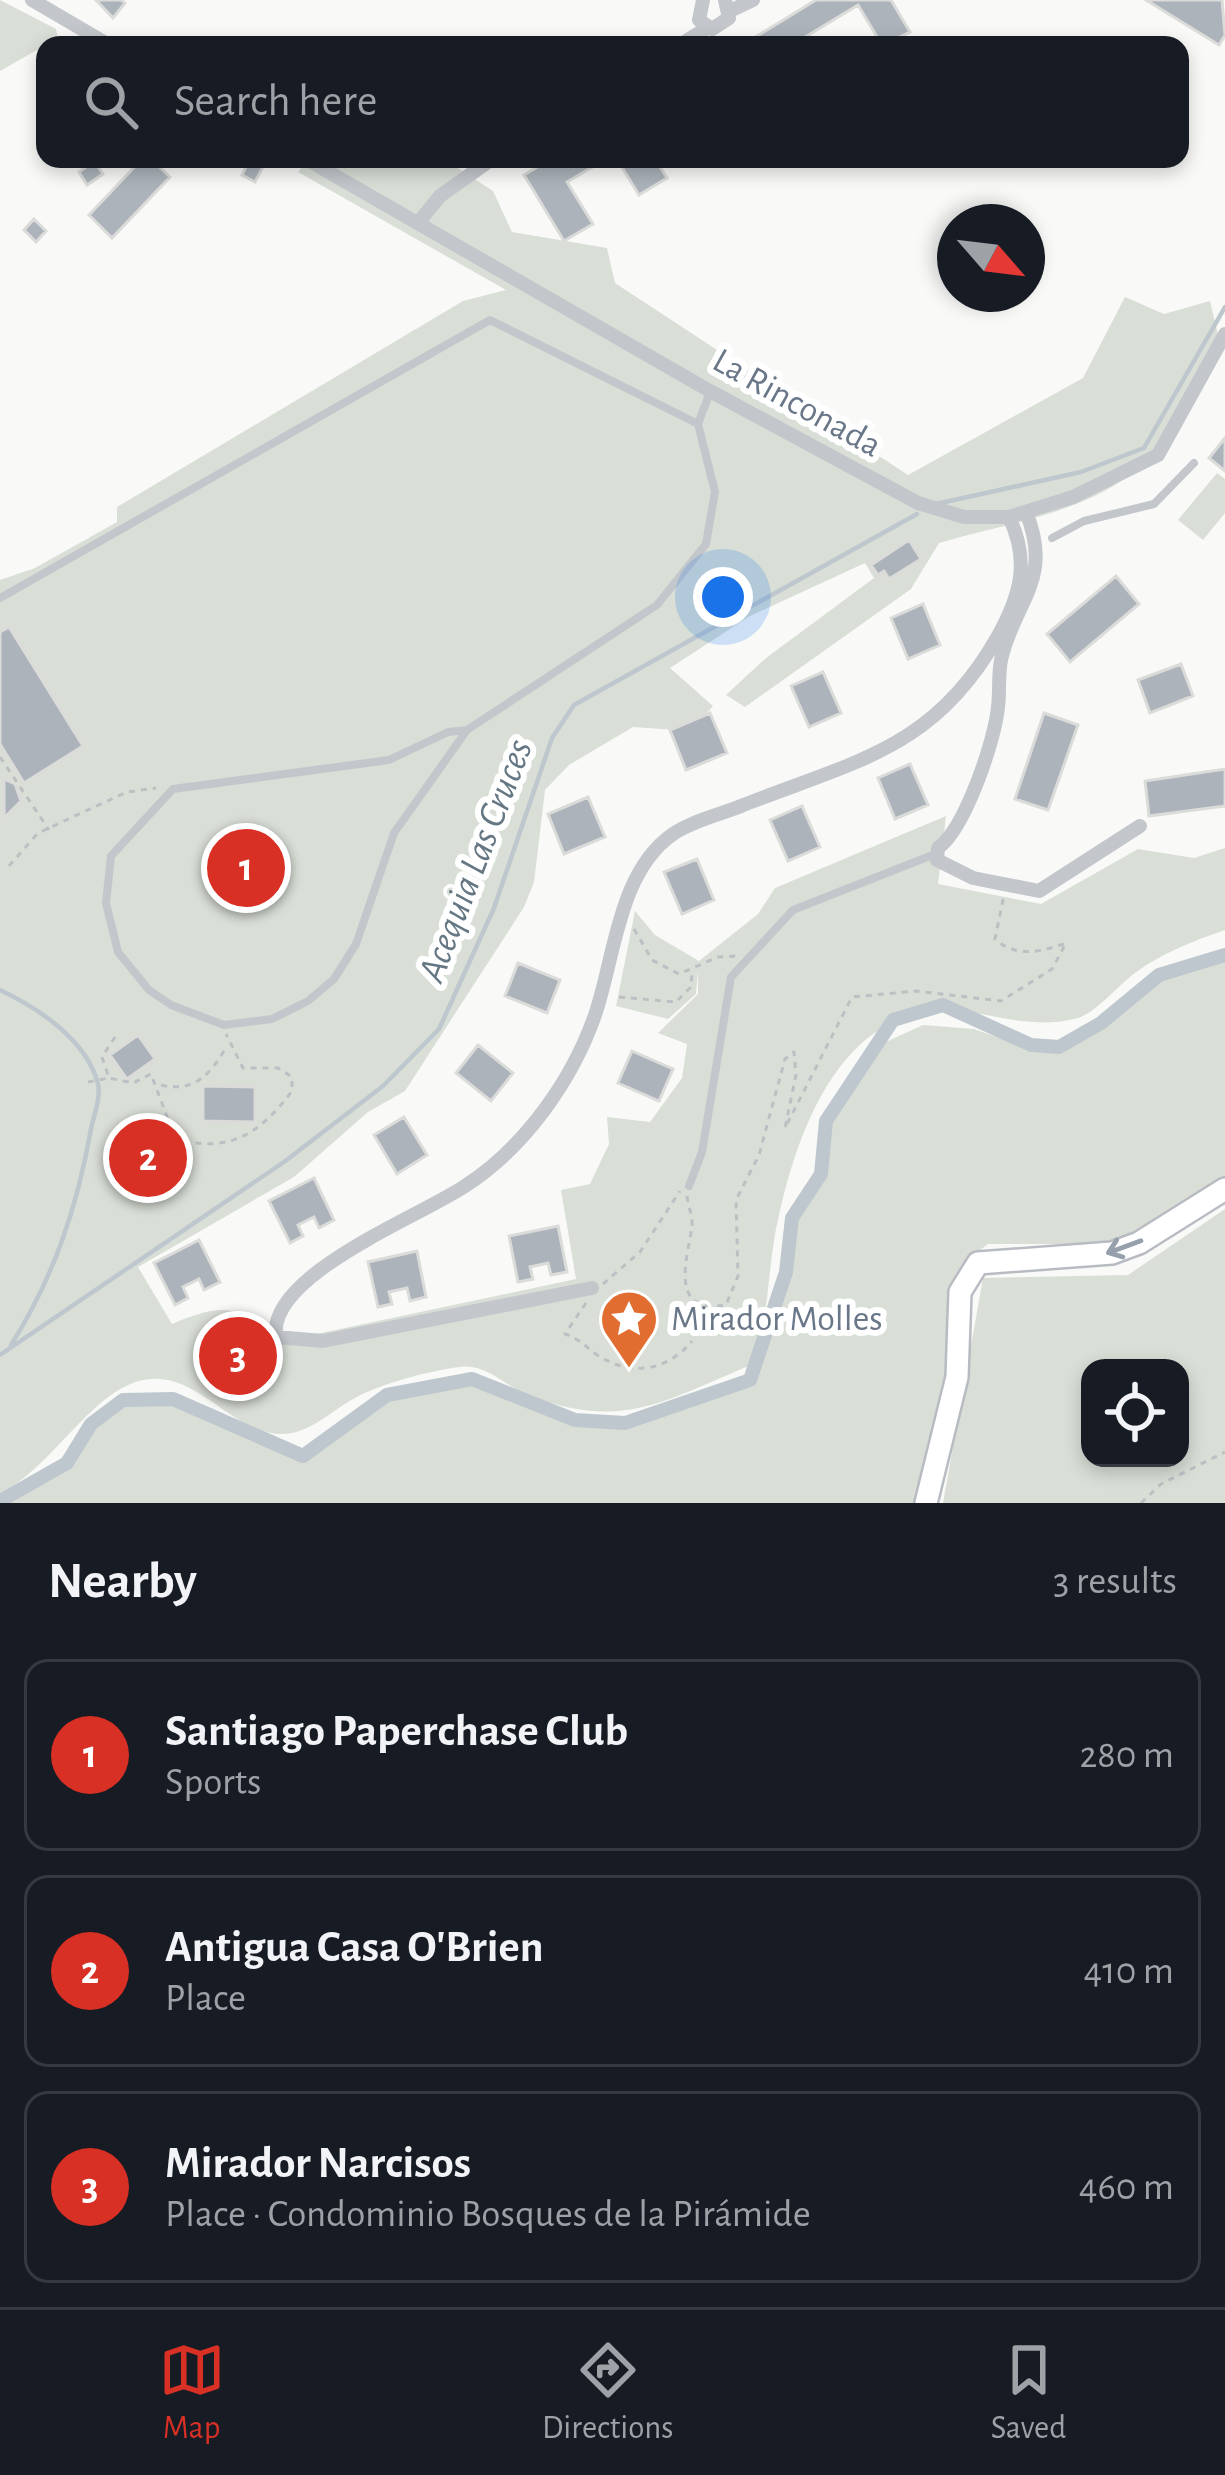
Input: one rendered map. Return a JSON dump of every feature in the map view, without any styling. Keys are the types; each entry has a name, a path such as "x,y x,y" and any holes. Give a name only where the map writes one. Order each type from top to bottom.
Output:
{"street":[{"path":"32,0 94,36"},
{"path":"703,0 697,15 706,28"},
{"path":"694,36 706,28 723,27 727,5 753,0"},
{"name":"La Rinconada","path":"322,168 710,391 942,513 1009,517 1073,497 1158,455 1225,334"},
{"path":"418,223 440,196 479,168"},
{"path":"1025,512 1036,540 1028,604 1002,657 996,719 968,810 935,854 945,866 1028,893 1039,891 1140,826"},
{"path":"592,1288 323,1340 276,1337 273,1319 285,1297 360,1245 468,1185 543,1114 594,1018 634,881 674,834 846,766 915,732 950,706 976,675 1020,586 1022,548 1009,517"},
{"path":"926,1503 957,1377 960,1292 978,1263 1112,1253 1139,1243 1225,1189"}],"lane":[{"path":"0,598 490,320 698,424"},
{"path":"466,730 448,732 388,760 173,789 111,856 110,926 118,952 149,990 171,1005 224,1025 272,1019 308,1001 334,979 356,944 394,833 466,730 657,605 694,562 712,522 715,492 698,424 710,391"},
{"path":"1052,538 1084,521 1154,504 1194,463"},
{"path":"1073,497 1084,521"},
{"path":"688,1186 702,1152 725,988 794,910 935,854"}],"path":[{"path":"0,758 49,830"},
{"path":"9,866 38,832 127,792 173,789"},
{"path":"688,1186 693,1220 682,1283 689,1295 716,1307 726,1305 738,1276 736,1199 759,1155 785,1059 794,1052 796,1076 785,1128 852,997 916,991 1001,1001 1052,969 1066,943 1043,952 1017,951 995,939 1005,894"},
{"path":"632,925 652,960 680,974 718,957 750,955"},
{"path":"619,997 676,1002 691,987 693,971"},
{"path":"170,1132 191,1143 220,1148 252,1133 292,1091 292,1078 278,1068 243,1068 227,1046 224,1025"},
{"path":"109,1078 102,1057 115,1037"},
{"path":"160,1084 196,1084 210,1074 227,1046"},
{"path":"88,1082 109,1078 133,1083 151,1074 160,1084 170,1132"},
{"path":"161,1142 170,1132"},
{"path":"688,1186 640,1252 610,1280 592,1288 566,1334 595,1353 647,1368 678,1360 692,1341"},
{"path":"1142,1503 1161,1484 1225,1452"}],"shaded area":[{"path":"0,0 56,29 58,36 36,36 36,51 0,71"},
{"path":"301,168 458,168 493,191 512,232 607,248 615,283 908,475 1083,378 1125,297 1164,314 1210,301 1218,335 1157,446 1109,488 1063,509 939,543 911,589 745,707 726,695 766,658 874,578 865,563 750,616 670,668 713,706 690,731 633,727 569,765 545,790 534,882 524,907 405,1091 368,1112 294,1177 138,1267 172,1324 228,1310 251,1319 274,1343 576,1279 561,1190 590,1184 609,1144 607,1117 650,1122 682,1078 687,1044 658,1033 698,994 698,971 696,994 668,1019 616,1006 635,911 655,935 699,961 758,914 775,888 946,816 938,884 1041,904 1138,849 1194,858 1225,848 1225,930 1156,959 1078,1018 1038,1022 926,1012 892,1023 863,1042 838,1069 819,1101 790,1172 774,1241 764,1319 751,1365 665,1400 615,1411 559,1405 526,1394 486,1371 460,1367 378,1387 311,1426 282,1434 248,1425 185,1386 150,1379 110,1396 38,1466 0,1493 0,580 35,568 117,522 117,507 463,301 506,290 298,172"},
{"path":"1217,473 1225,479 1225,513 1203,540 1178,520"},
{"path":"1209,959 1225,959 1225,1185 1110,1244 988,1244 971,1257 952,1294 944,1393 917,1503 5,1503 70,1466 95,1427 125,1404 172,1404 303,1461 389,1399 471,1384 574,1425 625,1427 753,1384 790,1274 789,1228 818,1171 821,1138 879,1045 923,1025 974,1029 1031,1049 1068,1039 1106,1016 1146,981"},
{"path":"1225,1209 1225,1503 943,1503 983,1278 1128,1275"}],"building":[{"path":"96,0 121,0 125,3 113,18"},
{"path":"816,0 891,0 910,32 877,36 858,5 807,36 757,36"},
{"path":"1146,0 1222,0 1225,35 1219,45"},
{"path":"99,168 103,174 87,185 79,172"},
{"path":"133,168 160,168 170,177 112,238 89,215"},
{"path":"246,168 262,168 255,182 242,175"},
{"path":"536,168 591,168 567,182 593,224 564,241 524,175"},
{"path":"622,168 661,168 667,178 639,195"},
{"path":"34,219 46,231 36,242 24,230"},
{"path":"1225,438 1225,471 1209,458"},
{"path":"909,540 921,559 889,579 884,571 878,575 871,565"},
{"path":"1116,576 1139,604 1070,662 1047,634"},
{"path":"923,604 940,645 908,659 891,618"},
{"path":"9,627 83,746 24,783 0,744 0,632"},
{"path":"1181,664 1193,696 1150,713 1138,680"},
{"path":"823,672 841,713 809,727 791,686"},
{"path":"710,713 727,753 686,770 670,730"},
{"path":"1044,713 1078,725 1048,810 1015,799"},
{"path":"910,764 928,805 895,819 878,778"},
{"path":"1225,769 1225,806 1149,816 1145,781"},
{"path":"4,779 15,784 21,801 4,818"},
{"path":"588,797 605,837 564,854 548,814"},
{"path":"802,806 820,847 788,861 770,820"},
{"path":"697,859 714,900 682,914 664,872"},
{"path":"518,963 560,980 547,1013 505,996"},
{"path":"138,1035 155,1059 127,1079 110,1055"},
{"path":"478,1045 513,1073 491,1101 456,1073"},
{"path":"632,1051 673,1069 659,1101 618,1083"},
{"path":"203,1086 255,1087 255,1122 203,1121"},
{"path":"404,1117 427,1155 397,1174 374,1135"},
{"path":"149,1145 161,1155 147,1171 136,1161"},
{"path":"314,1178 334,1220 319,1228 314,1217 298,1225 303,1236 290,1243 269,1201"},
{"path":"558,1226 567,1272 551,1275 548,1263 530,1267 533,1279 518,1282 509,1236"},
{"path":"199,1240 220,1282 204,1290 199,1279 183,1287 188,1298 175,1305 154,1263"},
{"path":"417,1251 426,1297 410,1301 407,1288 389,1292 392,1304 378,1307 368,1262"}],"waterway":[{"name":"Acequia Las Cruces","path":"936,504 1081,472 1144,448 1225,307"},
{"name":"Acequia Las Cruces","path":"0,1355 284,1162 383,1086 439,1029 494,908 552,738 574,705 917,514"},
{"path":"0,1501 67,1463 91,1424 123,1400 173,1399 303,1456 387,1395 472,1379 575,1420 625,1423 750,1380 786,1272 792,1218 821,1174 826,1121 893,1020 943,1005 1031,1045 1059,1047 1101,1023 1159,975 1225,955"},
{"path":"0,990 45,1016 72,1040 92,1068 99,1089 79,1187 62,1241 11,1345"}],"place":[{"name":"Santiago Paperchase Club","path":"246,868"},
{"name":"Antigua Casa O'Brien","path":"148,1158"},
{"name":"Mirador Narcisos","path":"238,1356"},
{"name":"Mirador Molles","path":"629,1370"}]}
